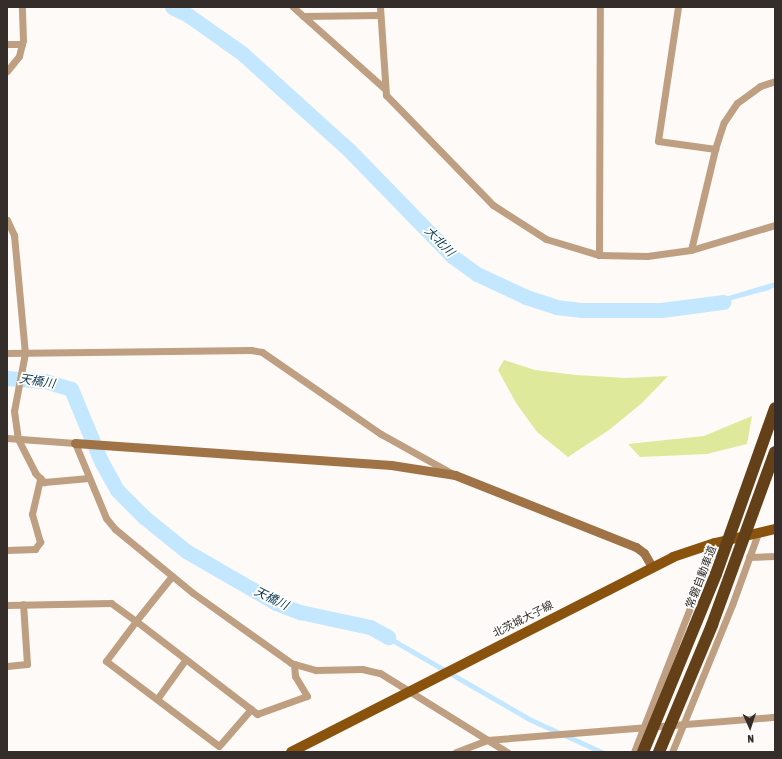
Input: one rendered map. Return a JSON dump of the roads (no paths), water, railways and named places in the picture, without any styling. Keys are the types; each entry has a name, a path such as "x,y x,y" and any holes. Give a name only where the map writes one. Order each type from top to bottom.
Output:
{"highway":[{"name":"常磐自動車道","path":"643,752 716,574 775,408"},
{"path":"659,752 714,619 775,452"}],"main road":[{"name":"北茨城大子線","path":"291,752 652,567 715,543 775,529"}],"street":[{"path":"7,71 18,56 22,42 22,7"},
{"path":"293,7 384,88 394,105 493,205 546,239 599,254 647,256 691,250 775,225"},
{"path":"380,7 384,88"},
{"path":"599,254 600,7"},
{"path":"678,7 658,141 715,149"},
{"path":"303,16 380,15"},
{"path":"7,44 22,42"},
{"path":"691,250 715,149 729,112 760,86 775,81"},
{"path":"7,220 14,235 25,353 14,411 18,439 35,473 44,482 89,478"},
{"path":"7,353 251,350 262,352 381,434 455,475 636,546 644,553 652,567"},
{"path":"7,438 391,465 455,475"},
{"path":"74,443 106,518 115,529 172,576 294,664 316,670 376,671 412,691 507,752"},
{"path":"7,550 35,550 40,542 32,514 40,478"},
{"path":"672,752 682,724 732,605 758,533"},
{"path":"634,752 642,728 715,543"},
{"path":"749,557 775,556"},
{"path":"172,576 106,661 218,746 251,709"},
{"path":"7,605 111,603 258,714 308,696 295,676 294,664"},
{"path":"7,666 27,664 23,604"},
{"path":"157,699 186,659"},
{"path":"456,752 487,740 775,717"}],"water":[{"path":"775,282 775,287 769,290 703,308 702,304"},
{"path":"371,625 532,718 607,752 595,752 529,722 368,629"}],"waterway":[{"name":"大北川","path":"172,7 188,15 243,54 349,150 452,256 477,274 526,297 556,307 582,310 661,310 723,302"},
{"name":"天橋川","path":"7,378 45,381 71,389 101,461 117,490 144,517 186,551 276,603 300,612 370,627 388,637"}]}
